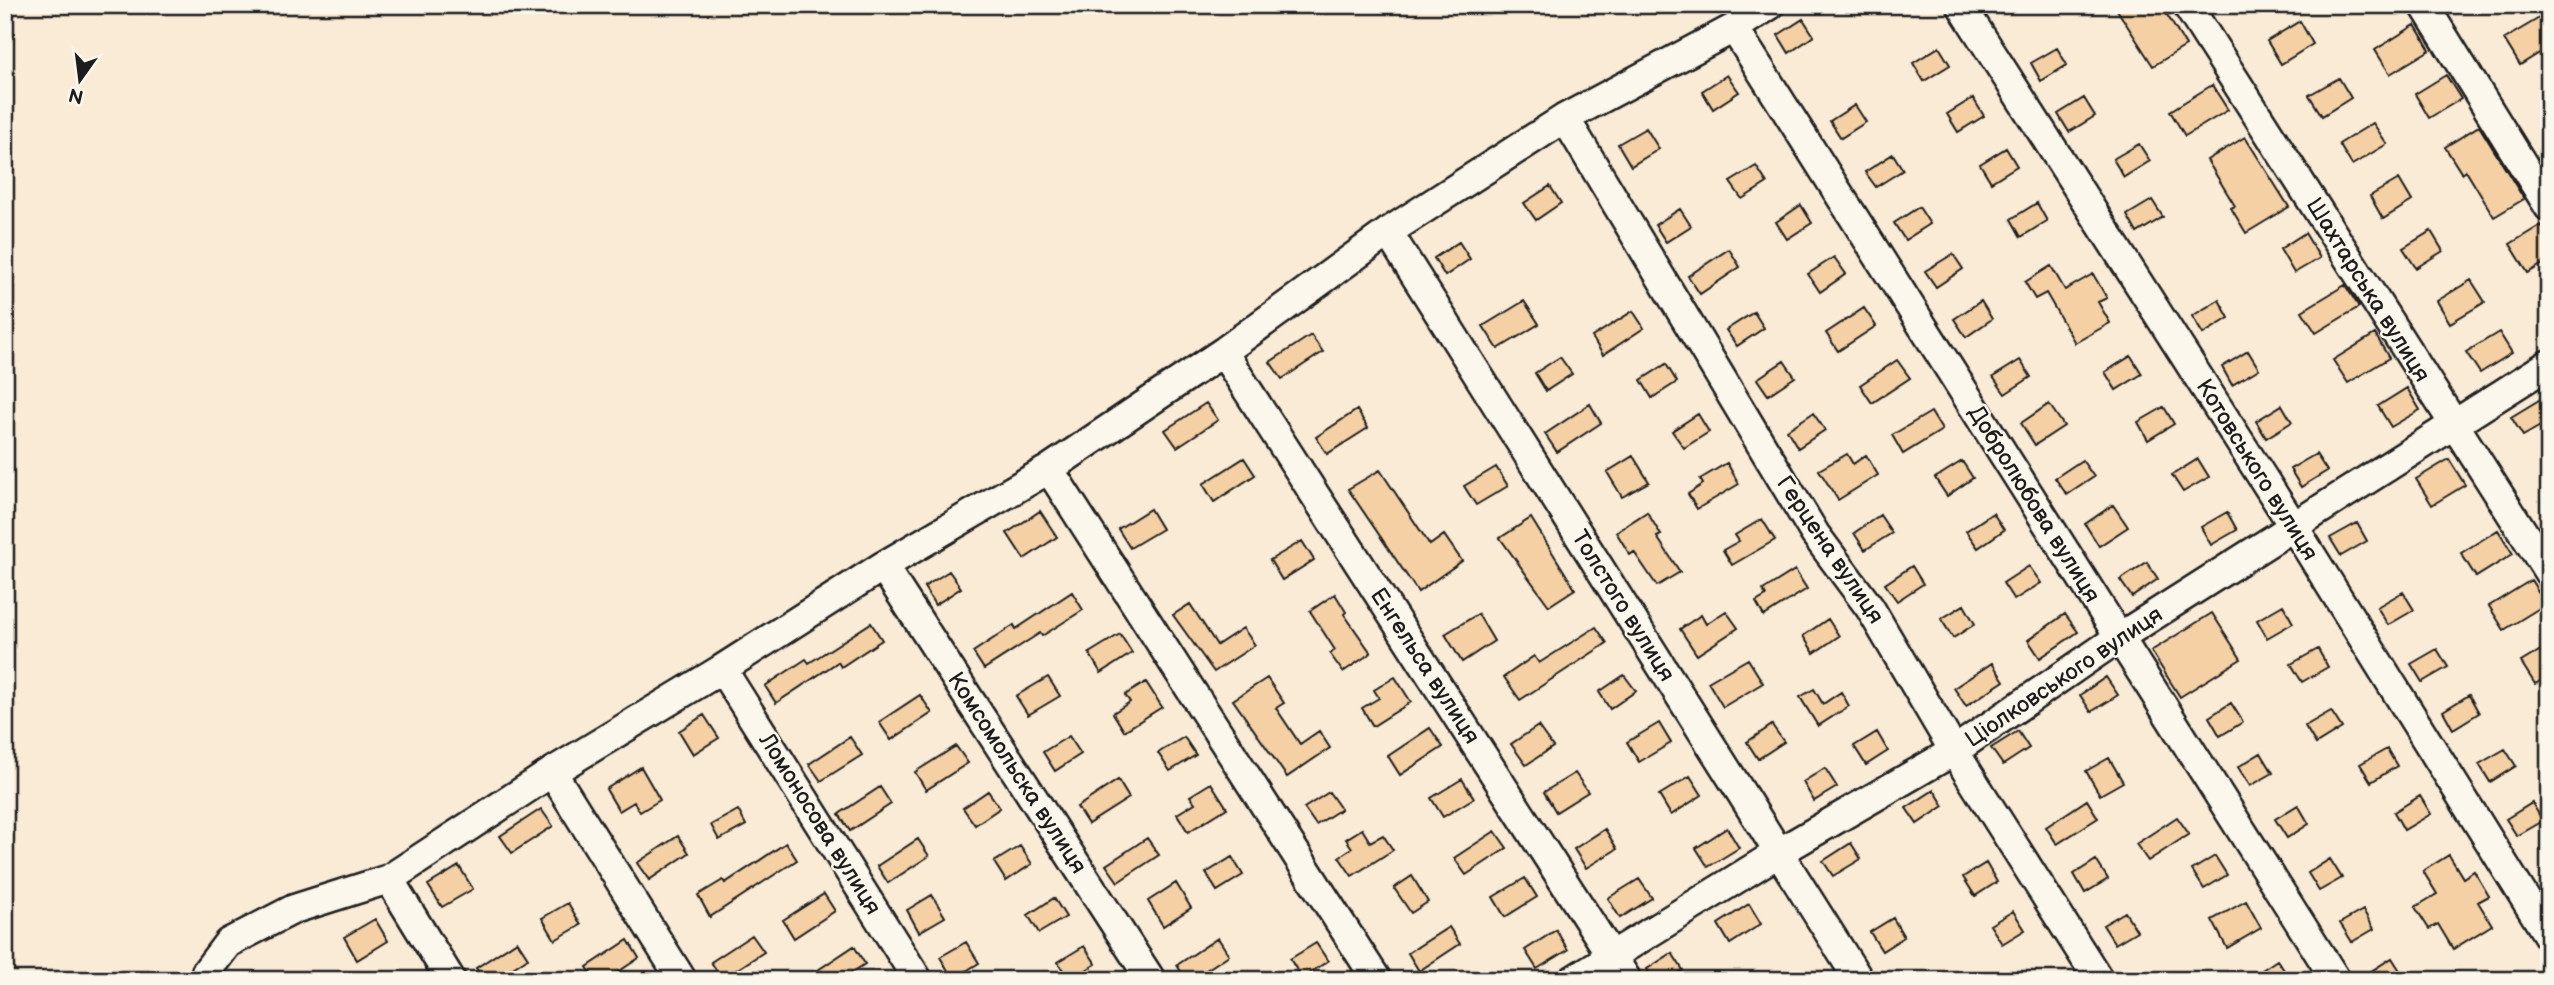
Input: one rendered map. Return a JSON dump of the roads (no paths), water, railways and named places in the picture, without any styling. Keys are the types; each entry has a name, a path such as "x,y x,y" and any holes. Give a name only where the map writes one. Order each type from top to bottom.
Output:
{"street":[{"path":"209,976 228,943 294,909 389,879 552,772 722,669 883,566 1049,469 1223,352 1388,232 1565,118 1734,28 1770,5"},
{"name":"Котовського вулиця","path":"1961,5 2294,527 2549,937"},
{"name":"Шахтарська вулиця","path":"2187,5 2549,573"},
{"path":"2424,5 2549,207"},
{"name":"Добролюбова вулиця","path":"1734,28 2336,980"},
{"name":"Герцена вулиця","path":"1565,118 1815,534 1870,608 1954,751 2099,980"},
{"name":"Толстого вулиця","path":"1388,232 1860,980"},
{"name":"Енгельса вулиця","path":"1223,352 1627,980"},
{"name":"Ціолковського вулиця","path":"1573,980 1778,853 1954,751 2118,638 2549,365"},
{"path":"1049,469 1377,980"},
{"name":"Комсомольска вулиця","path":"883,566 1151,980"},
{"name":"Ломоносова вулиця","path":"722,669 918,980"},
{"path":"552,772 682,980"},
{"path":"389,879 451,980"}]}
